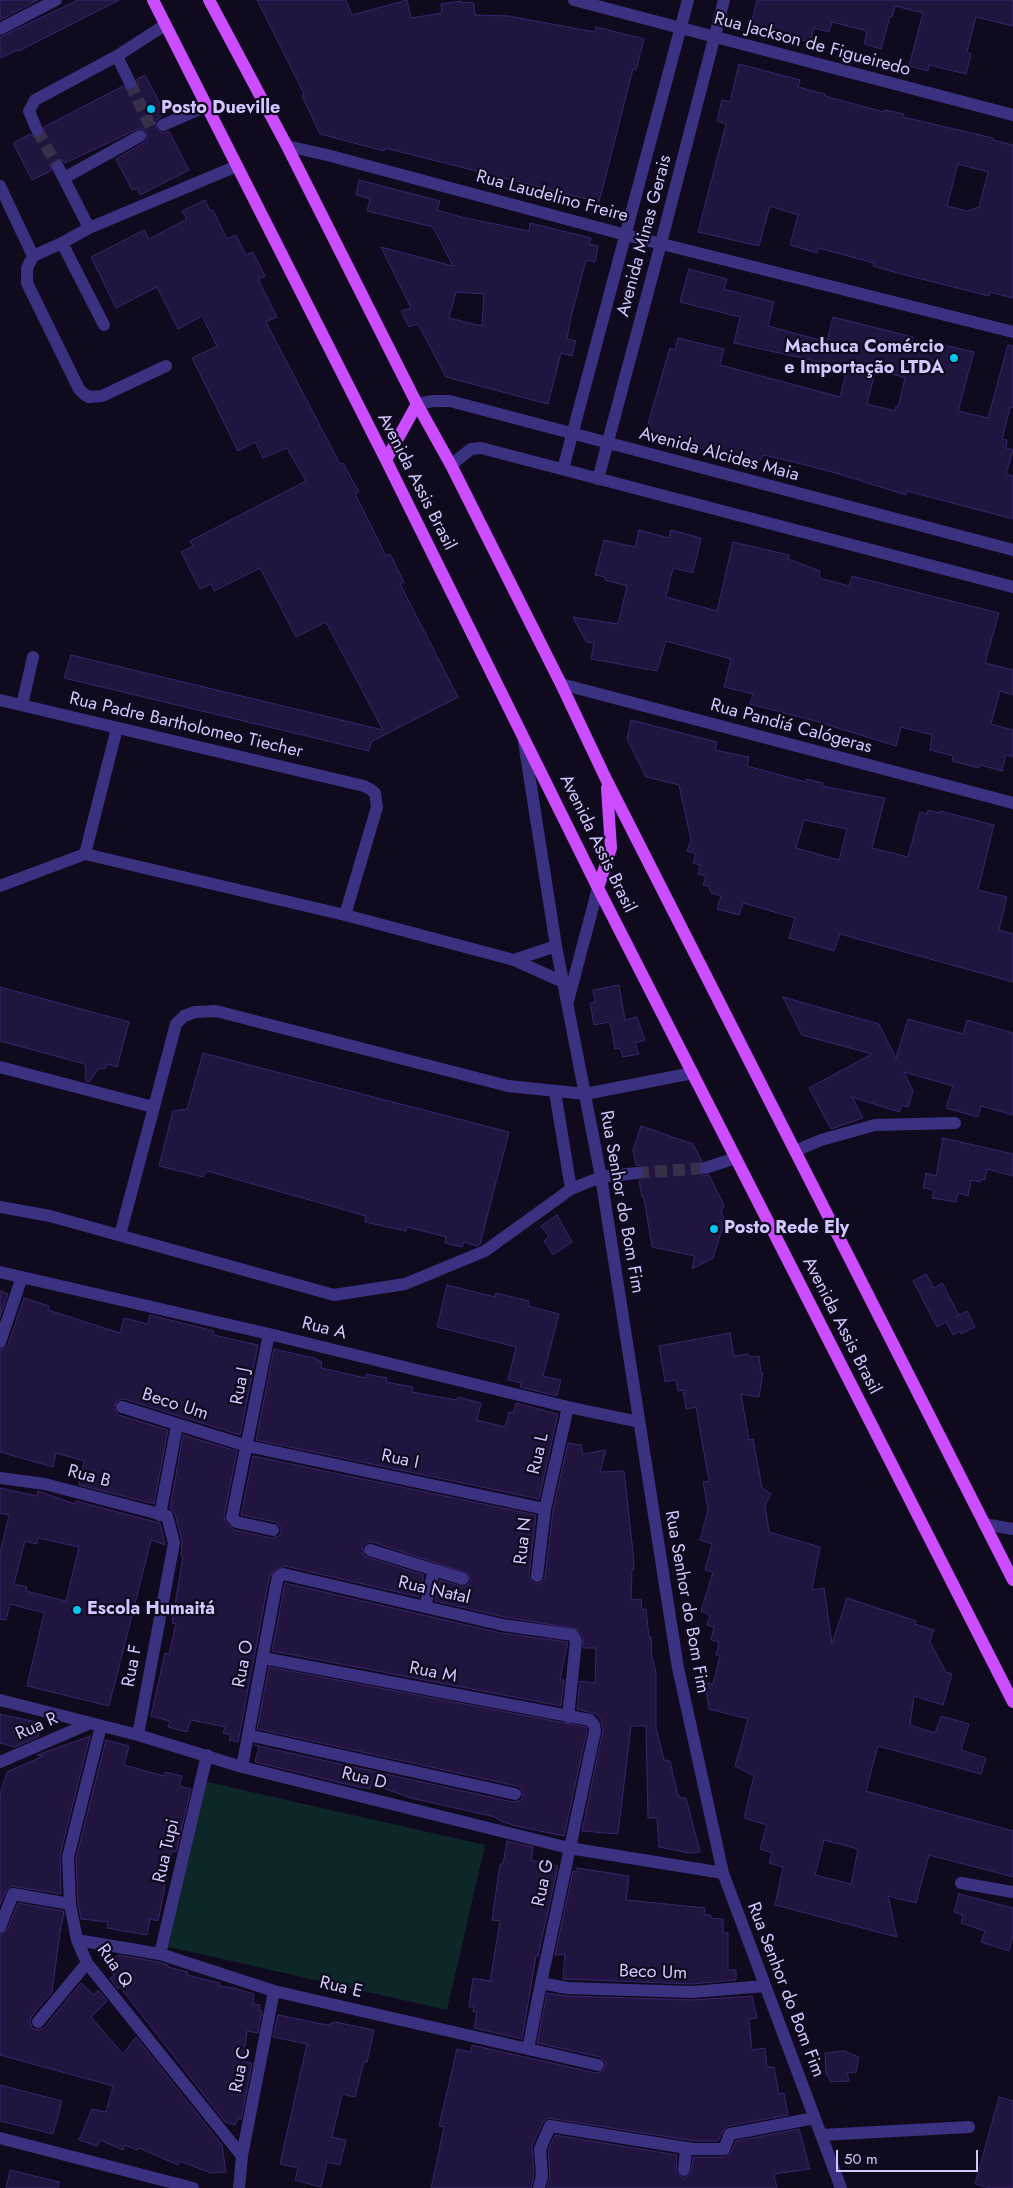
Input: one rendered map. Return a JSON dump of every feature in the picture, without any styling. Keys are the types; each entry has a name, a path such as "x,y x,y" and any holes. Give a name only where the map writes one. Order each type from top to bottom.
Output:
{"main road":[{"name":"Avenida Assis Brasil","path":"153,0 386,460 598,888 1013,1702"},
{"name":"Avenida Assis Brasil","path":"209,0 286,146 417,404 451,465 561,684 606,779 1013,1580"},
{"path":"386,460 417,404"},
{"path":"598,888 611,848 606,779"}],"street":[{"path":"0,29 56,0"},
{"name":"Rua Jackson de Figueiredo","path":"574,0 1013,115"},
{"name":"Avenida Minas Gerais","path":"563,469 688,0"},
{"name":"Avenida Minas Gerais","path":"598,479 662,243 724,0"},
{"path":"37,130 29,111 35,100 117,56 165,25"},
{"path":"117,56 130,82"},
{"path":"163,125 207,106"},
{"path":"89,228 61,172 140,136"},
{"name":"Rua Laudelino Freire","path":"286,146 327,155 626,235 1013,332"},
{"path":"166,366 102,396 90,398 84,394 79,389 26,283 27,268 33,256 89,228 237,166"},
{"path":"0,186 33,256"},
{"path":"62,243 104,325"},
{"name":"Avenida Alcides Maia","path":"417,404 433,401 450,401 1013,550"},
{"path":"451,465 471,449 481,448 1013,587"},
{"path":"22,705 33,657"},
{"name":"Rua Pandiá Calógeras","path":"561,684 1013,803"},
{"name":"Rua Padre Bartholomeo Tiecher","path":"0,700 364,786 376,793 377,807 345,914"},
{"path":"85,854 117,728"},
{"name":"Rua Senhor do Bom Fim","path":"522,732 556,946 601,1177 678,1668 723,1874 841,2188"},
{"path":"0,886 85,854 345,914 514,960 563,982"},
{"name":"Rua Senhor do Bom Fim","path":"568,1003 598,888"},
{"path":"514,960 556,946"},
{"path":"120,1235 176,1024 184,1016 195,1012 216,1011 508,1086 555,1092 585,1094 693,1073"},
{"path":"0,1067 154,1107"},
{"path":"555,1092 571,1189"},
{"path":"795,1151 820,1140 875,1125 955,1123"},
{"path":"705,1168 736,1158"},
{"path":"0,1207 50,1216 334,1295 406,1284 485,1251 571,1189 601,1177 637,1173"},
{"name":"Rua A","path":"0,1272 269,1334 568,1407 639,1422"},
{"path":"0,1342 22,1277"},
{"name":"Rua J","path":"269,1334 232,1517 236,1522 273,1530"},
{"name":"Beco Um","path":"122,1407 247,1446"},
{"name":"Rua L","path":"545,1509 568,1407"},
{"path":"164,1516 177,1425"},
{"name":"Rua I","path":"247,1446 545,1509"},
{"name":"Rua B","path":"0,1478 45,1484 164,1516"},
{"name":"Rua N","path":"537,1576 545,1509"},
{"name":"Rua F","path":"138,1735 174,1543 164,1516"},
{"path":"984,1524 1013,1529"},
{"path":"370,1550 463,1578"},
{"path":"425,1607 434,1570"},
{"name":"Rua Natal","path":"286,1574 503,1625 575,1636 568,1717"},
{"name":"Rua O","path":"242,1767 277,1581 281,1575 286,1574"},
{"name":"Rua M","path":"263,1658 590,1720 594,1725"},
{"name":"Rua D","path":"0,1700 138,1735 242,1767 569,1848 723,1874"},
{"name":"Rua R","path":"0,1762 94,1725"},
{"name":"Rua Q","path":"94,1725 68,1857 70,1904 77,1940 87,1963 242,2156"},
{"name":"Rua G","path":"528,2050 540,1983 595,1732 594,1725"},
{"path":"248,1735 516,1794"},
{"name":"Rua Tupi","path":"160,1954 207,1755"},
{"path":"961,1882 1013,1892"},
{"path":"0,1927 13,1894 70,1904"},
{"name":"Rua E","path":"77,1940 160,1954 274,1991 598,2065"},
{"path":"38,2022 87,1963"},
{"name":"Beco Um","path":"540,1983 567,1988 692,1992 765,1986"},
{"name":"Rua C","path":"242,2156 274,1991"},
{"path":"539,2188 542,2176 540,2149 550,2126 686,2148 724,2148 730,2134 815,2118"},
{"path":"822,2136 969,2128"},
{"path":"0,2138 191,2188"},
{"path":"684,2170 686,2148"},
{"path":"239,2188 242,2156"}],"green space":[{"path":"203,1781 485,1845 447,2010 165,1946"}],"building":[{"path":"0,0 38,0 0,20"},
{"path":"78,0 119,0 19,51 0,58 0,37"},
{"path":"257,0 346,0 352,15 407,0 411,18 442,13 441,4 461,1 461,3 472,2 475,15 509,16 595,32 596,27 644,39 636,70 633,69 599,202 385,148 384,151 320,134 302,96 304,94"},
{"path":"757,0 1013,0 1013,26 976,17 967,52 971,54 966,74 929,65 928,71 909,66 923,13 895,6 892,17 890,16 881,49 864,44 867,31 832,22 829,32 814,28 810,42 750,27"},
{"path":"739,64 800,80 798,87 825,94 825,96 884,112 885,110 904,114 903,117 993,138 993,140 1013,145 1013,298 990,292 989,296 894,272 873,266 874,263 818,248 817,253 790,245 798,215 770,206 759,246 698,232 726,124 717,121 722,100 730,102","holes":["958,164 988,172 979,207 967,211 947,206"]},
{"path":"145,75 165,113 156,121 156,129 162,133 169,131 189,170 140,195 137,188 132,190 116,159 147,141 147,132 140,128 65,163 62,160 55,160 51,163 51,171 32,180 13,143 30,134 36,138 41,137 45,131 44,127 123,86 129,91 134,90 138,84 137,79"},
{"path":"359,180 440,201 437,210 461,217 529,231 530,223 591,238 589,244 598,246 595,262 586,260 567,339 576,341 572,356 561,353 548,404 446,377 418,324 409,327 401,311 411,308 381,247 453,266 433,227 367,211 370,199 356,195","holes":["456,292 484,294 482,326 449,318"]},
{"path":"205,200 210,211 213,210 227,239 236,235 246,255 253,252 265,276 258,279 277,317 266,322 340,464 343,463 359,492 355,494 386,556 390,554 404,582 400,584 458,697 371,742 369,751 64,678 71,655 383,730 326,622 296,637 260,568 214,591 211,584 200,589 181,552 193,546 190,541 306,481 287,448 263,458 255,442 238,451 192,358 217,346 202,316 178,329 157,287 116,308 91,257 144,230 149,239 187,219 182,211"},
{"path":"689,269 727,279 724,289 774,302 768,326 827,342 833,317 913,337 911,346 943,353 945,345 974,352 958,411 988,418 1008,345 1013,346 1013,408 1010,407 1002,439 1007,440 1006,448 1013,450 1006,474 1013,476 1013,519 907,491 906,495 794,462 763,455 761,460 738,454 737,458 645,434 670,348 675,350 678,338 724,349 720,365 840,397 847,368 734,343 740,317 680,302","holes":["876,369 905,378 898,407 896,406 895,411 867,404"]},
{"path":"639,530 669,538 671,530 701,538 693,573 673,568 666,597 717,611 733,542 789,555 788,559 820,571 819,578 849,586 852,576 999,613 985,663 1013,670 1013,695 1000,691 991,724 1013,730 1013,757 1006,755 1002,771 980,765 979,768 952,761 953,756 930,750 932,735 901,727 896,746 815,721 750,704 753,694 724,687 731,659 666,641 657,671 591,659 594,643 586,642 573,617 618,624 627,586 595,575 604,540 635,547"},
{"path":"631,720 717,742 715,750 749,757 747,766 806,782 806,779 823,783 822,786 885,798 872,848 908,857 920,812 927,814 928,810 939,813 940,811 994,825 978,890 1007,897 999,930 1013,934 1013,982 840,934 834,951 789,938 795,918 743,903 739,915 717,909 721,896 711,893 708,886 703,885 706,876 698,874 700,865 693,863 696,854 687,851 691,840 679,785 646,777 627,739","holes":["804,820 847,829 839,860 796,848"]},
{"path":"619,985 625,1020 637,1017 645,1040 635,1043 639,1054 623,1057 620,1048 615,1049 610,1022 594,1025 590,1003 595,1002 593,990"},
{"path":"0,987 129,1022 117,1067 107,1064 105,1069 99,1068 89,1082 86,1081 85,1064 0,1041"},
{"path":"783,997 879,1024 896,1058 908,1019 963,1034 967,1020 1013,1033 1013,1115 981,1106 978,1117 946,1108 953,1086 904,1072 913,1091 908,1107 902,1105 899,1112 852,1097 863,1118 831,1129 809,1088 872,1054 802,1035"},
{"path":"203,1053 509,1132 480,1244 477,1246 464,1242 462,1247 445,1243 446,1237 407,1227 406,1231 365,1222 366,1216 207,1171 203,1177 159,1166 173,1111 187,1109"},
{"path":"641,1126 693,1144 702,1161 697,1166 697,1171 703,1176 709,1175 724,1205 721,1213 725,1220 713,1258 692,1269 695,1256 652,1247 644,1198 642,1197 639,1181 644,1177 645,1172 641,1166 636,1165 633,1150"},
{"path":"943,1138 1013,1154 1013,1176 987,1169 985,1180 981,1179 980,1182 971,1180 968,1196 958,1193 956,1202 932,1198 934,1190 923,1188 926,1173 936,1176"},
{"path":"557,1215 572,1242 553,1255 544,1241 549,1237 541,1226"},
{"path":"926,1274 934,1288 942,1283 959,1315 956,1317 967,1311 975,1327 961,1334 960,1331 953,1335 946,1322 937,1327 913,1281"},
{"path":"447,1285 495,1297 496,1293 529,1301 528,1306 559,1314 543,1376 561,1380 557,1396 520,1387 521,1383 508,1380 516,1347 437,1327"},
{"path":"0,1291 8,1294 0,1317"},
{"path":"24,1298 49,1306 48,1310 120,1333 124,1318 148,1324 150,1315 214,1331 213,1335 258,1345 240,1435 124,1399 117,1401 114,1408 119,1415 168,1430 154,1504 79,1485 84,1461 56,1453 53,1467 0,1452 0,1350 8,1345"},
{"path":"730,1333 734,1356 748,1354 749,1357 759,1356 761,1373 763,1373 759,1397 741,1394 749,1440 753,1439 762,1488 771,1494 765,1505 769,1532 820,1547 812,1590 824,1588 832,1644 847,1598 916,1621 915,1624 934,1630 930,1642 946,1672 952,1674 943,1705 914,1696 910,1725 935,1733 941,1716 969,1724 961,1750 986,1758 981,1774 878,1746 866,1791 1013,1831 1013,1877 929,1855 916,1903 888,1896 897,1937 775,1905 783,1867 769,1863 772,1853 760,1849 767,1825 744,1818 754,1776 735,1766 748,1719 709,1709 705,1683 713,1684 720,1656 716,1655 719,1642 711,1640 714,1627 707,1625 710,1615 701,1611 713,1572 705,1570 712,1544 700,1540 708,1510 703,1482 709,1481 696,1407 686,1409 683,1390 678,1391 676,1380 665,1382 659,1346","holes":["824,1840 858,1849 851,1884 815,1875"]},
{"path":"274,1349 314,1358 322,1362 321,1368 366,1378 366,1374 387,1378 386,1382 413,1387 412,1392 457,1400 458,1397 481,1403 477,1420 505,1427 509,1412 513,1413 516,1403 558,1414 539,1499 256,1440"},
{"path":"183,1435 237,1451 224,1516 226,1522 234,1530 272,1538 279,1536 281,1532 281,1527 275,1522 241,1515 253,1456 536,1515 529,1576 532,1582 537,1584 543,1581 545,1577 553,1510 568,1443 581,1445 583,1454 606,1450 600,1472 624,1471 634,1569 632,1570 631,1600 641,1599 642,1610 646,1609 652,1657 656,1672 656,1727 664,1760 670,1761 678,1796 686,1798 700,1852 689,1853 659,1847 657,1818 648,1818 646,1726 631,1726 618,1834 582,1831 603,1730 601,1720 596,1714 577,1709 580,1681 595,1683 596,1648 583,1648 583,1638 578,1629 504,1617 435,1601 440,1580 464,1587 471,1582 469,1574 372,1542 368,1542 362,1547 364,1556 424,1575 419,1597 285,1566 274,1570 269,1579 238,1742 229,1740 231,1735 223,1733 225,1727 191,1720 187,1732 168,1727 170,1721 151,1716 165,1653 169,1654 176,1624 172,1623 183,1556 181,1556 182,1541 175,1514 170,1508"},
{"name":"Escola Humaitá","path":"0,1488 37,1496 38,1491 75,1504 76,1501 160,1523 165,1545 151,1540 109,1706 27,1686 44,1613 10,1604 6,1620 0,1619 0,1554 9,1515 0,1513","holes":["38,1538 79,1547 66,1601 26,1591 27,1587 14,1584 25,1541 37,1544"]},
{"path":"285,1583 501,1633 568,1642 560,1680 564,1680 561,1706 272,1651"},
{"path":"269,1667 586,1727 587,1731 564,1836 511,1825 495,1817 411,1798 371,1784 370,1789 362,1788 255,1762 259,1746 513,1802 521,1800 523,1795 521,1788 517,1786 257,1729"},
{"path":"0,1714 41,1723 38,1737 15,1747 0,1743"},
{"path":"90,1736 60,1855 61,1894 11,1886 6,1891 0,1905 0,1794 7,1772 43,1756 37,1755"},
{"path":"106,1740 129,1746 124,1765 164,1776 165,1772 182,1776 179,1786 191,1789 176,1852 172,1851 158,1921 150,1919 147,1935 107,1928 108,1922 81,1919 78,1903 76,1858"},
{"path":"507,1841 533,1847 531,1860 558,1866 538,1956 536,1956 522,2039 474,2028 477,2012 473,2012 474,2007 469,2007 473,1978 490,1981 500,1921 492,1920 500,1864 503,1864"},
{"path":"577,1868 629,1876 626,1900 705,1908 704,1915 723,1919 723,1933 728,1933 728,1970 736,1970 736,1980 692,1984 563,1979 565,1954 555,1955 573,1871 577,1872"},
{"path":"959,1894 1013,1908 1013,1936 1009,1951 981,1942 985,1931 961,1923 963,1915 954,1912"},
{"path":"18,1903 63,1911 64,1917 60,1932 52,1992 31,2017 32,2028 37,2030 44,2028 81,1983 94,1995 98,1990 107,2001 91,2017 123,2054 136,2037 222,2145 226,2172 211,2173 179,2161 178,2165 139,2148 137,2150 125,2145 123,2150 100,2140 97,2146 79,2140 92,2109 106,2112 113,2086 0,2055 0,1935 7,1930"},
{"path":"119,1955 158,1962 168,1965 168,1967 188,1972 187,1975 220,1983 219,1986 254,1994 253,2004 260,2005 259,2010 262,2011 258,2033 247,2031 243,2061 252,2063 241,2120 238,2118 235,2125 225,2122 120,1987 118,1989 110,1978 114,1976 107,1963"},
{"path":"547,1993 567,1996 692,2000 752,1996 757,2018 749,2019 752,2050 765,2048 767,2067 774,2067 779,2094 784,2093 788,2115 728,2126 718,2141 694,2141 548,2118 543,2122 532,2146 534,2175 531,2188 431,2188 444,2127 439,2126 457,2049 471,2052 472,2045 596,2073 604,2070 606,2063 600,2057 537,2043"},
{"path":"278,2015 327,2025 335,2022 374,2030 367,2062 364,2062 355,2097 342,2094 332,2137 346,2140 340,2165 327,2162 321,2187 295,2180 298,2168 280,2164 307,2044 273,2037"},
{"path":"844,2051 859,2057 856,2072 847,2073 849,2081 830,2082 828,2075 826,2075 825,2053"},
{"path":"0,2085 62,2101 53,2134 0,2121"},
{"path":"999,2097 1013,2101 1013,2188 989,2188 975,2184"},
{"path":"799,2129 810,2169 774,2174 777,2188 547,2188 550,2176 548,2150 555,2135 677,2155 676,2173 684,2178 691,2174 693,2157 725,2157 731,2152 736,2141"},
{"path":"10,2170 59,2182 58,2188 6,2188"}],"tunnel":[{"path":"130,83 152,130"},
{"path":"37,130 58,167"},
{"path":"637,1173 705,1168"}],"place":[{"name":"Posto Dueville","path":"151,109"},
{"name":"Machuca Comércio e Importação LTDA","path":"954,358"},
{"name":"Posto Rede Ely","path":"714,1229"},
{"name":"Escola Humaitá","path":"77,1610"}]}
